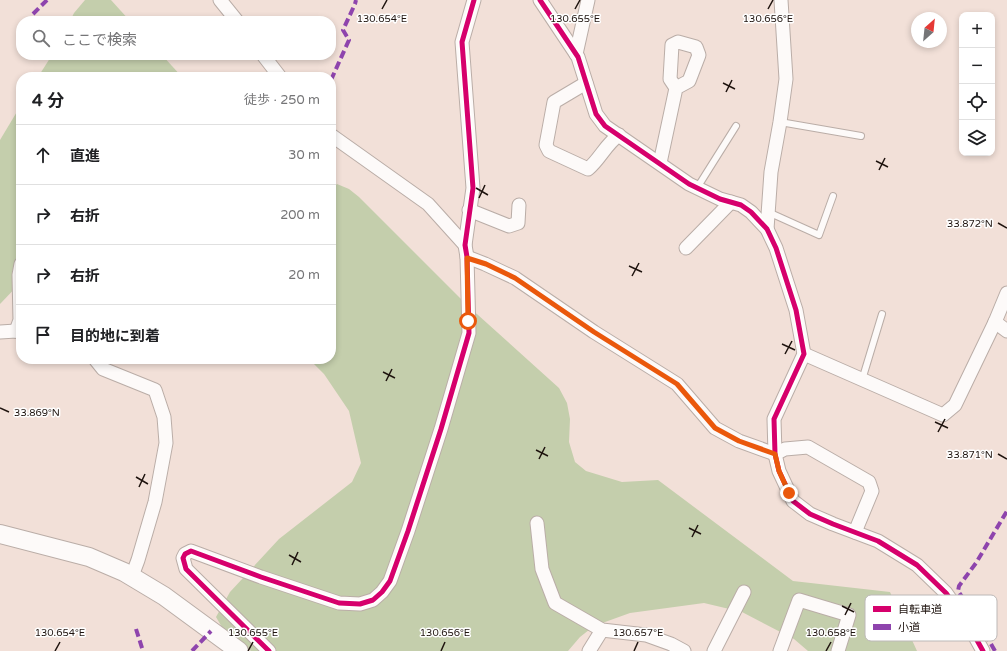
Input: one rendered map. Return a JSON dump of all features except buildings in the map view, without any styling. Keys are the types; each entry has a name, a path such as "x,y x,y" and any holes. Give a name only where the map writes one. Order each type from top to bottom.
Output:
{"street":[{"path":"220,0 233,16"},
{"path":"269,651 186,569 183,558 185,554 191,551 261,577 339,603 360,604 373,600 382,592 390,581 441,429 469,333 466,252 472,188 462,42 474,0"},
{"path":"540,0 576,54 596,114 605,126 690,184 720,199 741,205 751,212 767,229 776,248 796,310 804,354 774,419 775,454 779,471 793,501 810,514 878,541 917,565 947,595"},
{"path":"576,54 588,0"},
{"path":"767,229 771,172 786,79 781,0"},
{"path":"267,60 276,72"},
{"path":"586,83 554,102 546,145 549,151 588,169 614,138 619,135"},
{"path":"660,163 676,88"},
{"path":"336,139 428,204 466,252 486,264 515,278 594,332 677,384 715,428 739,441 775,454 785,449 808,448 869,482 872,491 855,532"},
{"path":"686,248 731,202"},
{"path":"470,210 509,226 518,223 519,205"},
{"path":"804,354 943,415 955,405 995,322 1007,292"},
{"path":"995,322 1007,331"},
{"path":"0,332 16,331"},
{"path":"99,364 103,369 155,390 164,417 166,443 155,502 132,576"},
{"path":"537,523 542,569 554,603 602,630 646,635 671,644 684,651"},
{"path":"0,534 89,557 132,576 164,596 239,651"},
{"path":"714,651 744,592"},
{"path":"780,651 799,600 849,615 838,651"},
{"path":"589,651 602,630"},
{"path":"977,641 983,651"}],"lane":[{"path":"780,122 861,136"},
{"path":"697,188 736,126"},
{"path":"768,212 819,235 833,196"},
{"path":"862,380 882,314"}],"green space":[{"path":"85,0 111,0 125,16 72,16"},
{"path":"49,60 167,60 177,72 41,72"},
{"path":"16,113 16,287 0,304 0,140"},
{"path":"336,185 349,189 359,197 468,306 559,388 567,403 570,419 569,442 575,462 586,471 622,482 658,480 793,581 890,592 891,595 865,595 865,641 912,641 917,651 808,651 794,639 742,612 704,603 630,613 594,626 580,637 568,651 251,651 223,629 216,617 230,592 279,539 352,482 361,463 349,411 324,374 314,364 336,364"}],"marked path":[{"path":"33,14 47,0"},
{"path":"335,72 349,40 343,30 356,0"},
{"path":"961,595 958,591 959,586 976,563 1007,511"},
{"path":"136,629 143,651"},
{"path":"192,651 211,631"},
{"path":"989,641 995,651"}],"cycle path":[{"path":"269,651 186,569 183,558 185,554 191,551 261,577 339,603 360,604 373,600 382,592 390,581 441,429 469,333 467,257 465,245 473,188 462,42 474,0"},
{"path":"540,0 578,57 596,114 605,126 689,184 720,199 741,205 751,212 767,229 776,248 796,310 804,354 774,419 775,454 779,471 793,501 810,514 878,541 917,565 947,595"},
{"path":"977,641 983,651"}],"route":[{"path":"468,321 467,258 486,264 515,278 554,303 594,332 677,384 715,428 739,441 775,454 779,471 789,493"}]}
